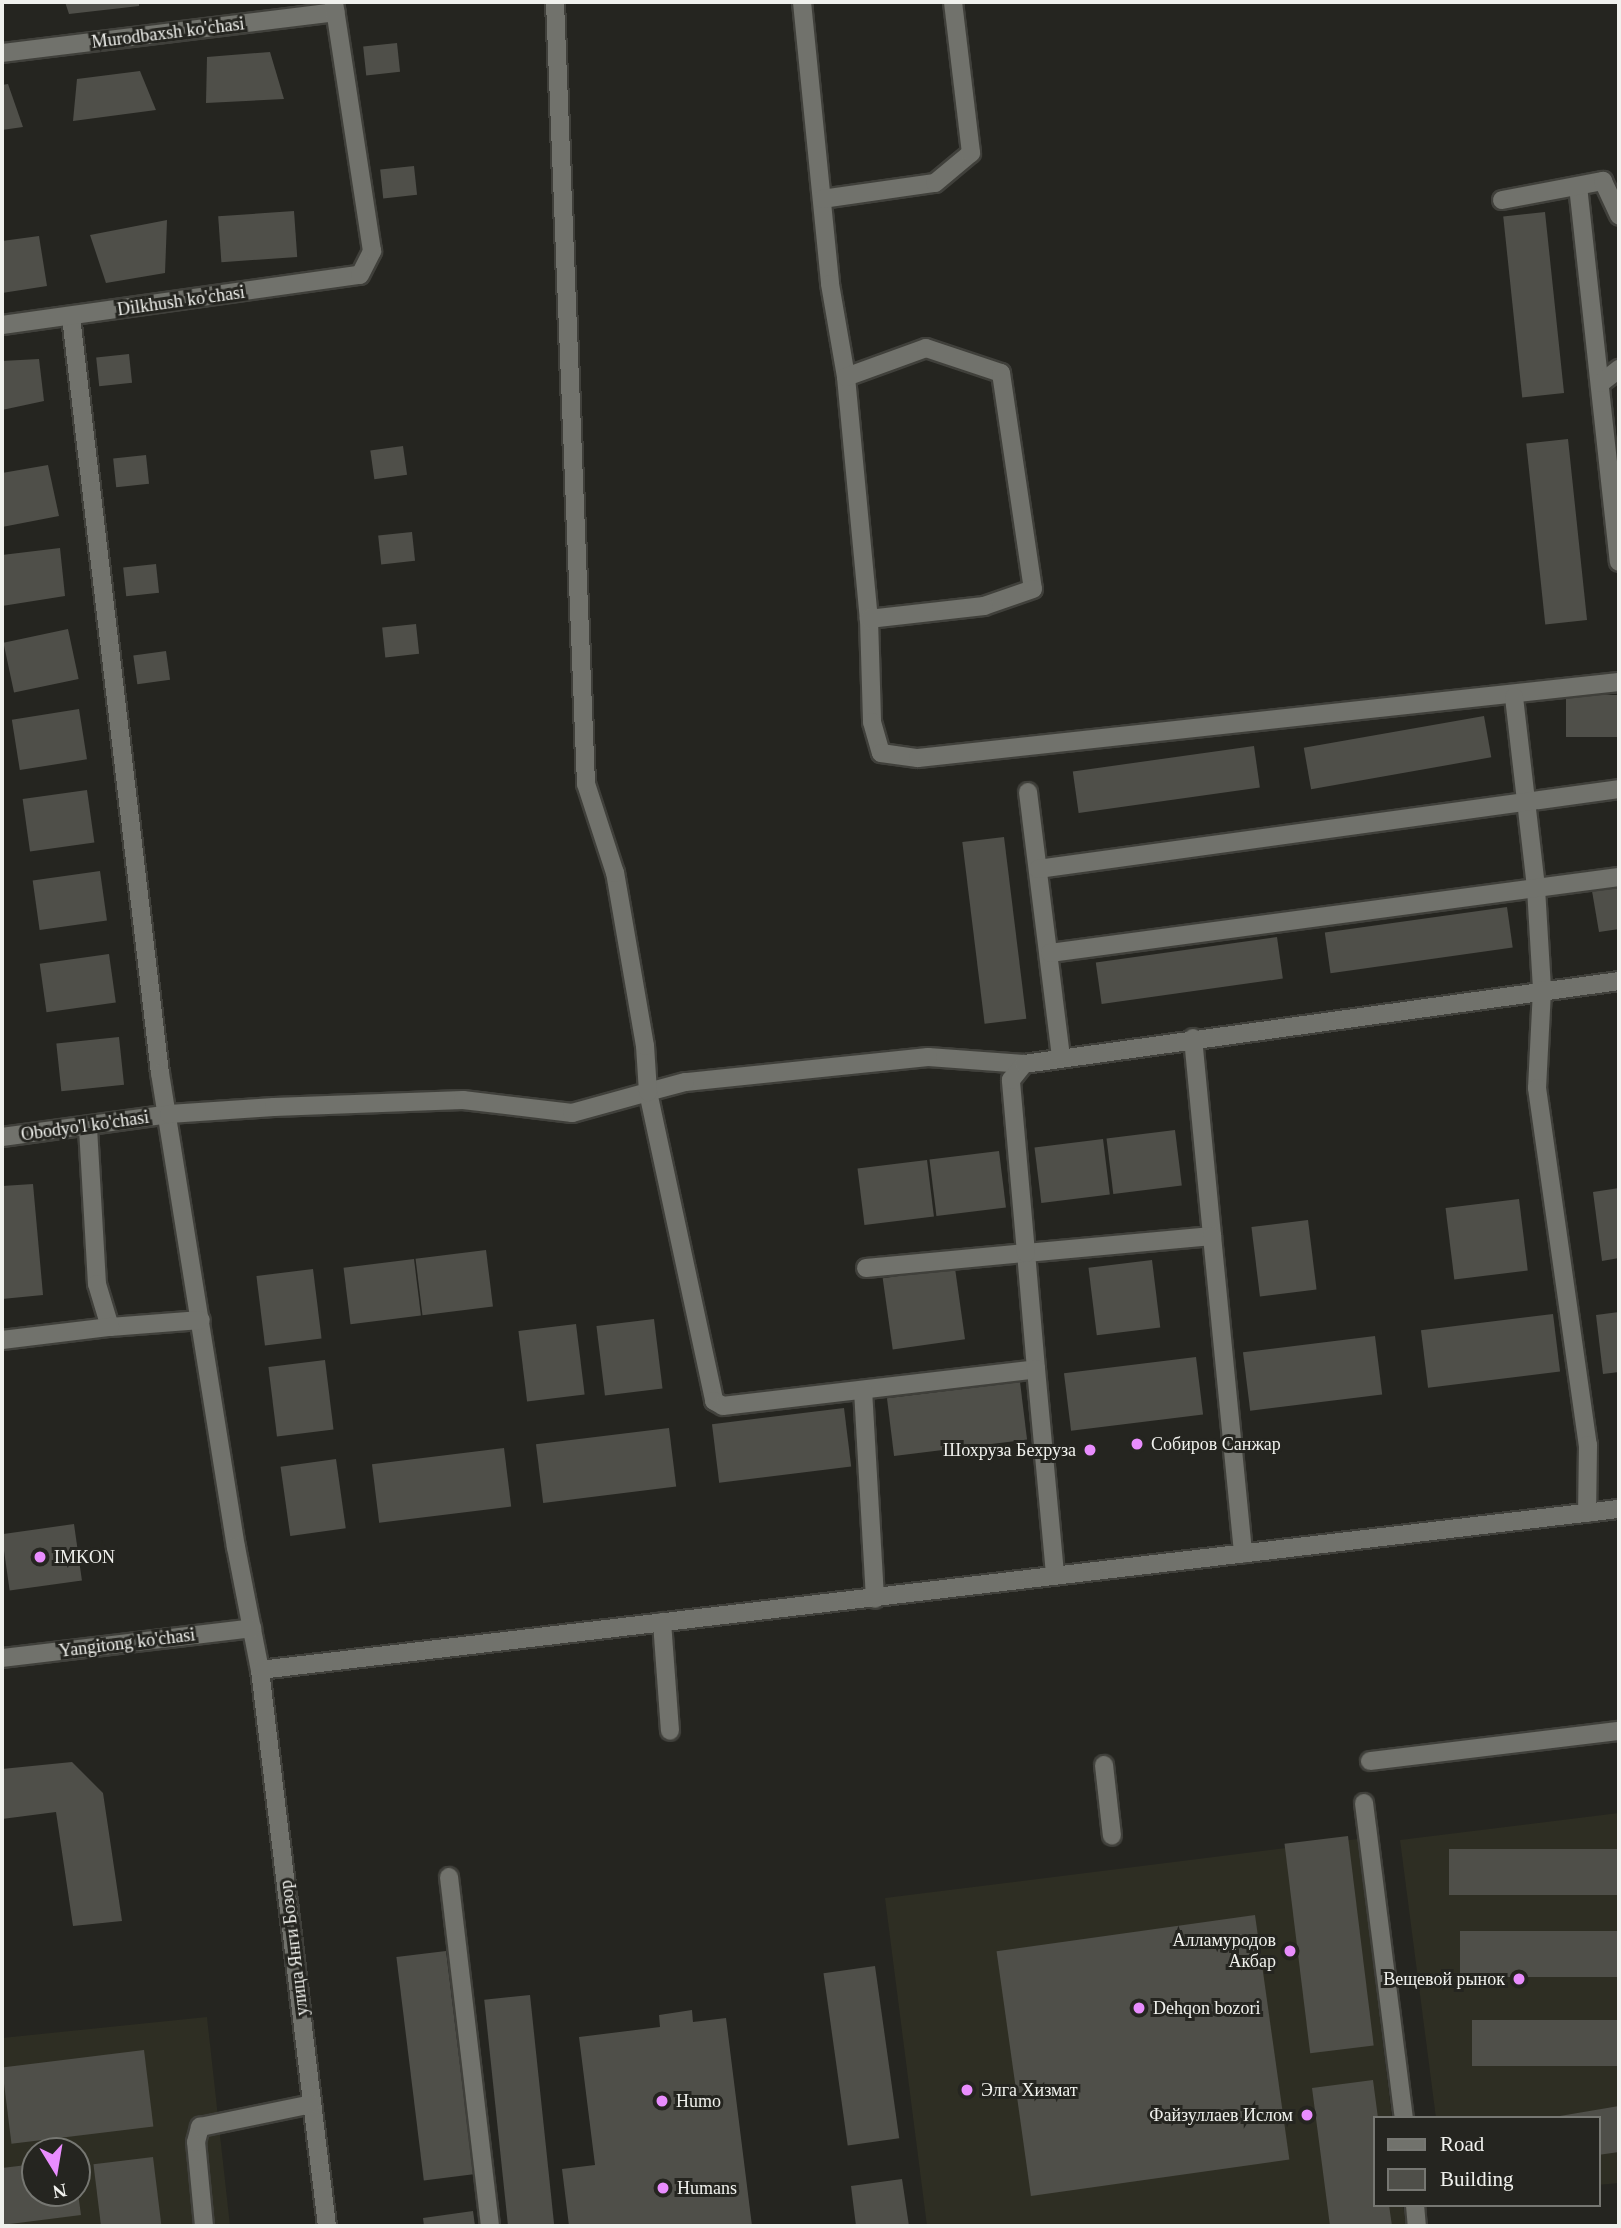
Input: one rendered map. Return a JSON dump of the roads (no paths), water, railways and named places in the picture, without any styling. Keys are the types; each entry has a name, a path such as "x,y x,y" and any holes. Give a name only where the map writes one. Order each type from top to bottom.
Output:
{"street":[{"path":"555,2 586,784 615,873 645,1046 648,1092 714,1401 723,1406 1037,1369"},
{"path":"802,2 822,199 846,377 869,619 872,722 881,752 918,758 1514,696 1619,682"},
{"path":"822,199 935,183 971,153 953,2"},
{"name":"Murodbaxsh ko'chasi","path":"2,53 334,7"},
{"name":"Dilkhush ko'chasi","path":"2,325 360,275 372,251 334,7"},
{"path":"1502,200 1603,181 1619,215"},
{"path":"1578,186 1619,562"},
{"name":"улица Янги Бозор","path":"71,317 158,1059 260,1670 327,2226"},
{"path":"846,377 926,348 1001,373 1033,589 984,607 869,619"},
{"path":"1601,383 1619,369"},
{"path":"1514,696 1536,888 1542,990 1537,1088 1588,1445 1587,1513"},
{"path":"1038,869 1619,789"},
{"path":"1028,792 1061,1056"},
{"path":"1050,953 1619,877"},
{"name":"Obodyo'l ko'chasi","path":"2,1138 88,1128 169,1114 463,1100 572,1112 685,1082 928,1057 1024,1064 1061,1056 1619,981"},
{"path":"1193,1038 1243,1553"},
{"path":"1024,1064 1011,1080 1055,1575"},
{"path":"88,1128 97,1284 110,1327"},
{"path":"866,1268 1212,1236"},
{"path":"2,1340 110,1327 201,1320"},
{"path":"863,1390 875,1599"},
{"path":"260,1670 875,1599 1619,1508"},
{"path":"662,1622 670,1731"},
{"name":"Yangitong ko'chasi","path":"2,1658 252,1628"},
{"path":"1370,1761 1619,1731"},
{"path":"1104,1765 1112,1836"},
{"path":"1364,1804 1404,2116"},
{"path":"449,1877 490,2226"},
{"path":"204,2226 196,2142 200,2127 312,2104"},
{"path":"1415,2207 1418,2226"}],"place":[{"name":"Собиров Санжар","path":"1137,1444"},
{"name":"Шохруза Бехруза","path":"1090,1450"},
{"name":"IMKON","path":"40,1557"},
{"name":"Алламуродов Акбар","path":"1290,1951"},
{"name":"Вещевой рынок","path":"1519,1979"},
{"name":"Dehqon bozori","path":"1139,2008"},
{"name":"Элга Хизмат","path":"967,2090"},
{"name":"Humo","path":"662,2101"},
{"name":"Файзуллаев Ислом","path":"1307,2115"},
{"name":"Humans","path":"663,2188"}]}
